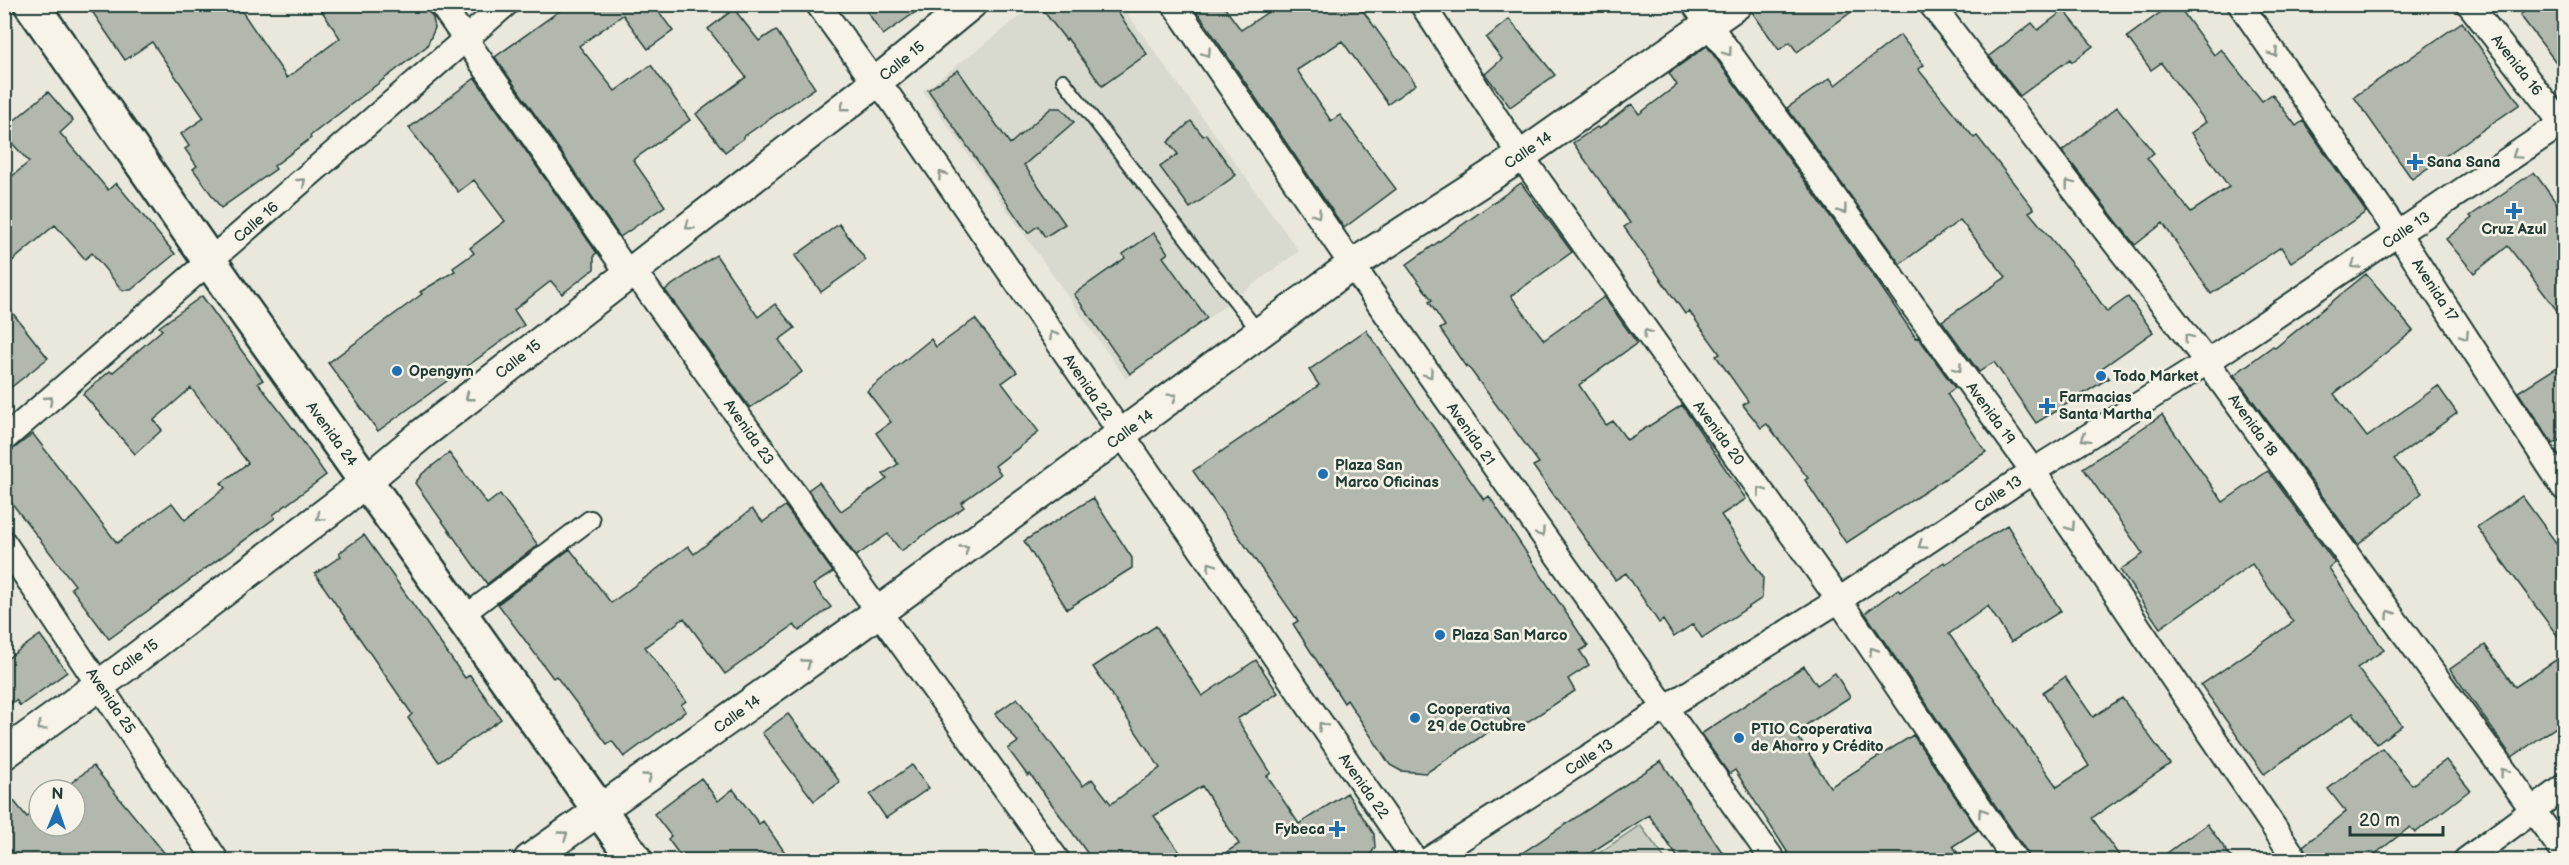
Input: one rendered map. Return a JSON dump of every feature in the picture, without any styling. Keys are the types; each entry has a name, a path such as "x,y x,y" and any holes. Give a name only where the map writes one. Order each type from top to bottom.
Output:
{"main road":[{"name":"Avenida 24","path":"31,4 209,260 635,861"}],"street":[{"name":"Avenida 23","path":"441,4 628,273 644,285 1057,861"},
{"name":"Calle 16","path":"4,439 506,4"},
{"name":"Avenida 22","path":"818,4 875,83 894,105 1415,861"},
{"name":"Calle 15","path":"4,754 366,481 628,273 875,83 971,4"},
{"name":"Avenida 21","path":"1174,4 1352,265 1773,861"},
{"name":"Avenida 20","path":"1422,4 1521,156 1839,600 2015,861"},
{"name":"Calle 14","path":"529,861 1121,436 1352,265 1521,156 1701,15 1737,4"},
{"name":"Avenida 18","path":"1931,4 2207,362 2532,811 2565,853"},
{"name":"Avenida 17","path":"2240,4 2399,235 2565,488"},
{"name":"Avenida 16","path":"2469,4 2564,124"},
{"name":"Avenida 19","path":"1701,15 2033,471 2296,861"},
{"name":"Calle 13","path":"1428,861 1665,708 1839,600 2033,471 2207,362 2564,124"},
{"path":"462,617 590,520"},
{"name":"Avenida 25","path":"4,543 216,861"},
{"path":"2466,861 2565,787"}],"lane":[{"path":"1063,80 1259,332"}],"shaded area":[{"path":"1035,5 1121,5 1299,251 1126,379 923,91"},
{"path":"1640,825 1666,860 1589,860"}],"building":[{"path":"87,4 237,4 287,78 340,38 317,4 423,4 433,18 435,28 427,46 310,136 311,138 274,166 276,169 221,208 193,169 197,166 185,149 189,146 181,134 204,118 152,42 125,60"},
{"path":"569,4 653,4 673,31 648,49 623,15 579,46 615,91 651,65 690,120 633,160 665,206 620,237 495,57"},
{"path":"862,4 927,4 883,35"},
{"path":"1038,4 1112,4 1147,54 1102,86 1067,38 1066,40"},
{"path":"1192,4 1222,4 1241,30 1280,4 1358,4 1416,84 1388,104 1342,41 1297,70 1331,121 1340,115 1396,189 1344,228"},
{"path":"1754,4 1862,4 1797,52 1790,42 1779,50 1752,12"},
{"path":"2172,4 2177,4 2214,55 2221,49 2262,101 2272,94 2296,126 2303,121 2366,212 2291,262 2281,247 2211,294 2163,223 2135,245 2062,151 2117,107 2154,153 2147,158 2191,212 2229,187 2191,133 2206,122 2161,63 2151,70 2127,37"},
{"path":"2533,4 2565,4 2565,74 2520,15"},
{"path":"734,9 759,41 776,30 815,88 725,152 696,114 746,77 708,29"},
{"path":"2064,10 2093,46 2072,62 2070,59 2020,96 1989,56 2032,23 2038,30"},
{"path":"1509,19 1555,75 1510,107 1485,74 1502,59 1486,38"},
{"path":"2462,22 2520,104 2412,179 2354,97"},
{"path":"1900,35 1924,65 1918,69 1974,138 1977,136 2034,209 2029,212 2085,280 2107,312 2128,297 2153,332 2102,368 2109,378 2036,423 1994,362 1979,372 1942,321 2006,277 1960,220 1900,264 1787,108 1830,78 1835,85"},
{"path":"1707,46 1916,338 1918,337 1955,388 1947,394 1986,452 1846,543 1805,480 1808,478 1767,424 1761,428 1743,405 1748,401 1716,356 1720,354 1689,311 1685,314 1624,227 1630,223 1573,143 1597,127 1599,129 1632,104 1639,114 1677,85 1669,73"},
{"path":"958,70 1010,144 1051,108 1061,108 1074,122 1024,165 1065,224 1045,237 1038,226 1028,233 928,90"},
{"path":"475,78 597,253 594,255 594,269 562,294 551,281 514,310 524,325 378,431 328,363 422,294 420,292 455,271 453,268 474,253 470,248 505,221 474,180 458,192 409,128"},
{"path":"48,92 73,121 60,133 108,190 116,183 175,254 131,290 122,290 92,253 85,259 55,225 4,268 4,183 29,162 4,134 4,129"},
{"path":"1191,121 1203,136 1206,134 1236,175 1190,208 1160,167 1178,154 1168,142"},
{"path":"2534,172 2565,215 2565,321 2508,246 2474,273 2446,239 2472,218 2470,216"},
{"path":"1521,183 1572,252 1511,296 1544,340 1604,297 1637,343 1579,385 1606,425 1613,421 1627,440 1682,405 1746,499 1721,515 1763,577 1762,598 1702,638 1693,624 1674,637 1663,620 1659,623 1626,573 1615,580 1533,466 1539,463 1440,329 1445,326 1429,302 1432,300 1406,265"},
{"path":"839,224 866,260 821,292 795,256"},
{"path":"1154,233 1168,253 1163,257 1207,318 1130,374 1074,294 1125,258 1123,254"},
{"path":"716,255 758,317 775,304 795,328 779,340 802,372 750,408 665,290"},
{"path":"2366,274 2413,331 2334,394 2367,437 2438,386 2457,413 2394,459 2422,493 2358,545 2234,375 2273,346 2275,348"},
{"path":"202,296 263,380 258,383 326,475 273,515 275,518 109,639 71,588 75,585 4,493 4,456 33,434 117,543 172,503 185,520 225,488 221,483 248,463 191,388 154,420 162,430 135,454 83,394 110,371 112,373 162,330 159,327"},
{"path":"4,302 48,358 4,393"},
{"path":"975,319 1017,372 1002,383 1039,432 995,466 1001,474 961,503 964,507 901,551 888,534 856,556 808,490 819,482 841,511 887,479 883,474 898,464 876,433 891,422 867,391 931,339 936,347"},
{"path":"1366,330 1484,500 1489,496 1588,646 1580,651 1589,665 1568,679 1575,691 1515,730 1508,719 1426,773 1401,771 1390,765 1347,700 1344,703 1293,624 1298,621 1193,471 1319,385 1309,370"},
{"path":"2565,362 2565,437 2553,444 2518,392"},
{"path":"2162,415 2223,502 2268,471 2335,563 2329,568 2384,650 2357,668 2402,725 2377,744 2353,713 2264,774 2201,685 2293,622 2252,564 2160,628 2120,570 2143,554 2083,468"},
{"path":"449,453 487,504 500,494 538,545 487,584 415,483 423,473"},
{"path":"2522,496 2565,555 2565,646 2477,527"},
{"path":"1093,498 1132,558 1132,568 1067,609 1024,541"},
{"path":"785,506 833,572 813,585 831,607 799,631 794,625 725,674 684,618 645,647 686,701 681,705 686,711 624,757 612,741 607,744 556,676 553,678 498,604 570,549 611,603 688,546 694,554 752,509 763,522"},
{"path":"2007,525 2061,611 2011,642 1988,606 1949,634 2057,787 2089,766 2043,692 2065,677 2093,717 2122,698 2170,764 2092,818 2123,861 2029,861 2027,852 1865,613 1898,589 1900,592 1944,562 1945,564"},
{"path":"364,535 465,678 470,675 501,719 439,762 408,718 412,714 315,574 341,556 339,553"},
{"path":"1156,626 1202,696 1256,660 1278,693 1237,719 1271,773 1267,776 1299,824 1347,793 1374,834 1375,847 1367,861 1213,861 1239,844 1202,786 1154,816 1186,861 1093,861 1030,774 1028,776 1008,749 1018,742 995,714 1017,698 1083,786 1092,779 1111,804 1160,768 1093,667"},
{"path":"40,635 67,672 20,706 16,700 4,709 4,661"},
{"path":"2485,645 2515,687 2565,654 2565,721 2512,757 2450,669"},
{"path":"1804,666 1817,685 1835,673 1850,697 1795,732 1830,787 1913,735 1978,830 1953,846 1963,861 1793,861 1735,770 1729,774 1701,734"},
{"path":"788,714 840,782 814,801 762,733"},
{"path":"2382,748 2412,785 2446,760 2470,790 2415,833 2410,827 2366,861 2310,861 2303,846 2346,812 2328,789"},
{"path":"1661,761 1728,861 1680,861 1649,815 1578,861 1510,861"},
{"path":"912,765 929,788 886,818 870,795"},
{"path":"93,766 171,861 4,861 4,789 27,817 27,838 87,838 87,778 78,778"},
{"path":"701,778 718,801 733,789 759,824 763,821 791,861 684,861 668,839 671,836 654,814"},
{"path":"2207,824 2234,861 2156,861"}],"place":[{"name":"Sana Sana","path":"2415,162"},
{"name":"Cruz Azul","path":"2514,211"},
{"name":"Opengym","path":"397,371"},
{"name":"Todo Market","path":"2101,376"},
{"name":"Farmacias Santa Martha","path":"2047,406"},
{"name":"Plaza San Marco Oficinas","path":"1323,474"},
{"name":"Plaza San Marco","path":"1440,635"},
{"name":"Cooperativa 29 de Octubre","path":"1415,718"},
{"name":"PTIO Cooperativa de Ahorro y Crédito","path":"1739,738"},
{"name":"Fybeca","path":"1337,829"}]}
